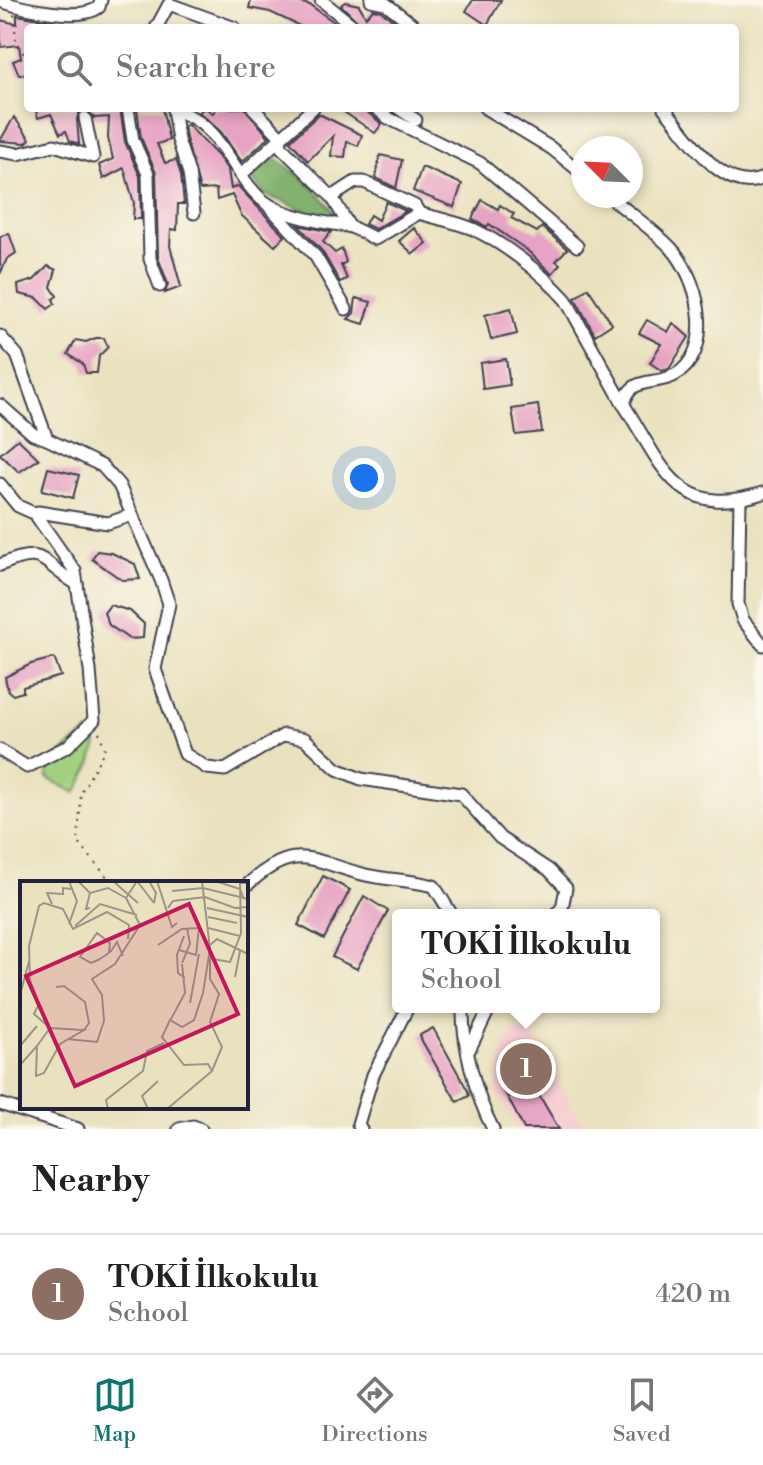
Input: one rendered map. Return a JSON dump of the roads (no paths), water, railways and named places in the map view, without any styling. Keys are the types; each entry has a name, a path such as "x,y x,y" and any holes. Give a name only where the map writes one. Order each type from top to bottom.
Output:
{"street":[{"path":"0,1 13,2 33,11 88,12 99,7 101,0"},
{"path":"321,0 351,24"},
{"path":"371,0 385,1 412,24"},
{"path":"158,24 169,2 225,24"},
{"path":"129,112 133,140 148,174 150,259 160,286"},
{"path":"174,112 189,173 194,213"},
{"path":"182,112 189,114 316,257 346,309"},
{"path":"257,112 280,136 281,147 332,197 349,226"},
{"path":"242,174 308,112"},
{"path":"382,112 412,131 480,163 577,246"},
{"path":"404,112 416,120"},
{"path":"492,112 551,148 571,164"},
{"path":"668,112 717,168 736,182 744,184 763,178"},
{"path":"0,151 18,154 54,145 93,157 85,118"},
{"path":"332,197 355,182 364,182 404,200 419,213 473,229 555,287 566,300 624,405 674,483 705,500 730,503 763,493"},
{"path":"265,203 330,226 349,226 375,239 419,213"},
{"path":"623,208 671,248 687,272 702,331 696,355 680,372 661,381 637,382 627,391 624,405"},
{"path":"0,336 17,355 47,439"},
{"path":"0,405 33,434 102,466 119,485 169,604 155,669 185,754 207,768 225,770 284,735 305,739 337,769 361,779 461,794 500,838 549,870 566,888 561,909"},
{"path":"0,484 18,506 38,515 75,571 94,720 68,746 27,767 0,750"},
{"path":"740,500 738,604 743,620 763,645"},
{"path":"38,515 46,512 108,523 132,515"},
{"path":"0,565 25,554 41,557 77,584"},
{"path":"248,884 269,865 303,857 366,875 434,886 448,909"},
{"path":"356,1127 373,1075 405,1013"},
{"path":"463,1013 462,1030 479,1103 493,1129"},
{"path":"469,1050 487,1013"},
{"path":"0,1104 78,1129"},
{"path":"179,1129 193,1126 201,1129"}],"place":[{"name":"TOKİ İlkokulu","path":"526,1069"}]}
